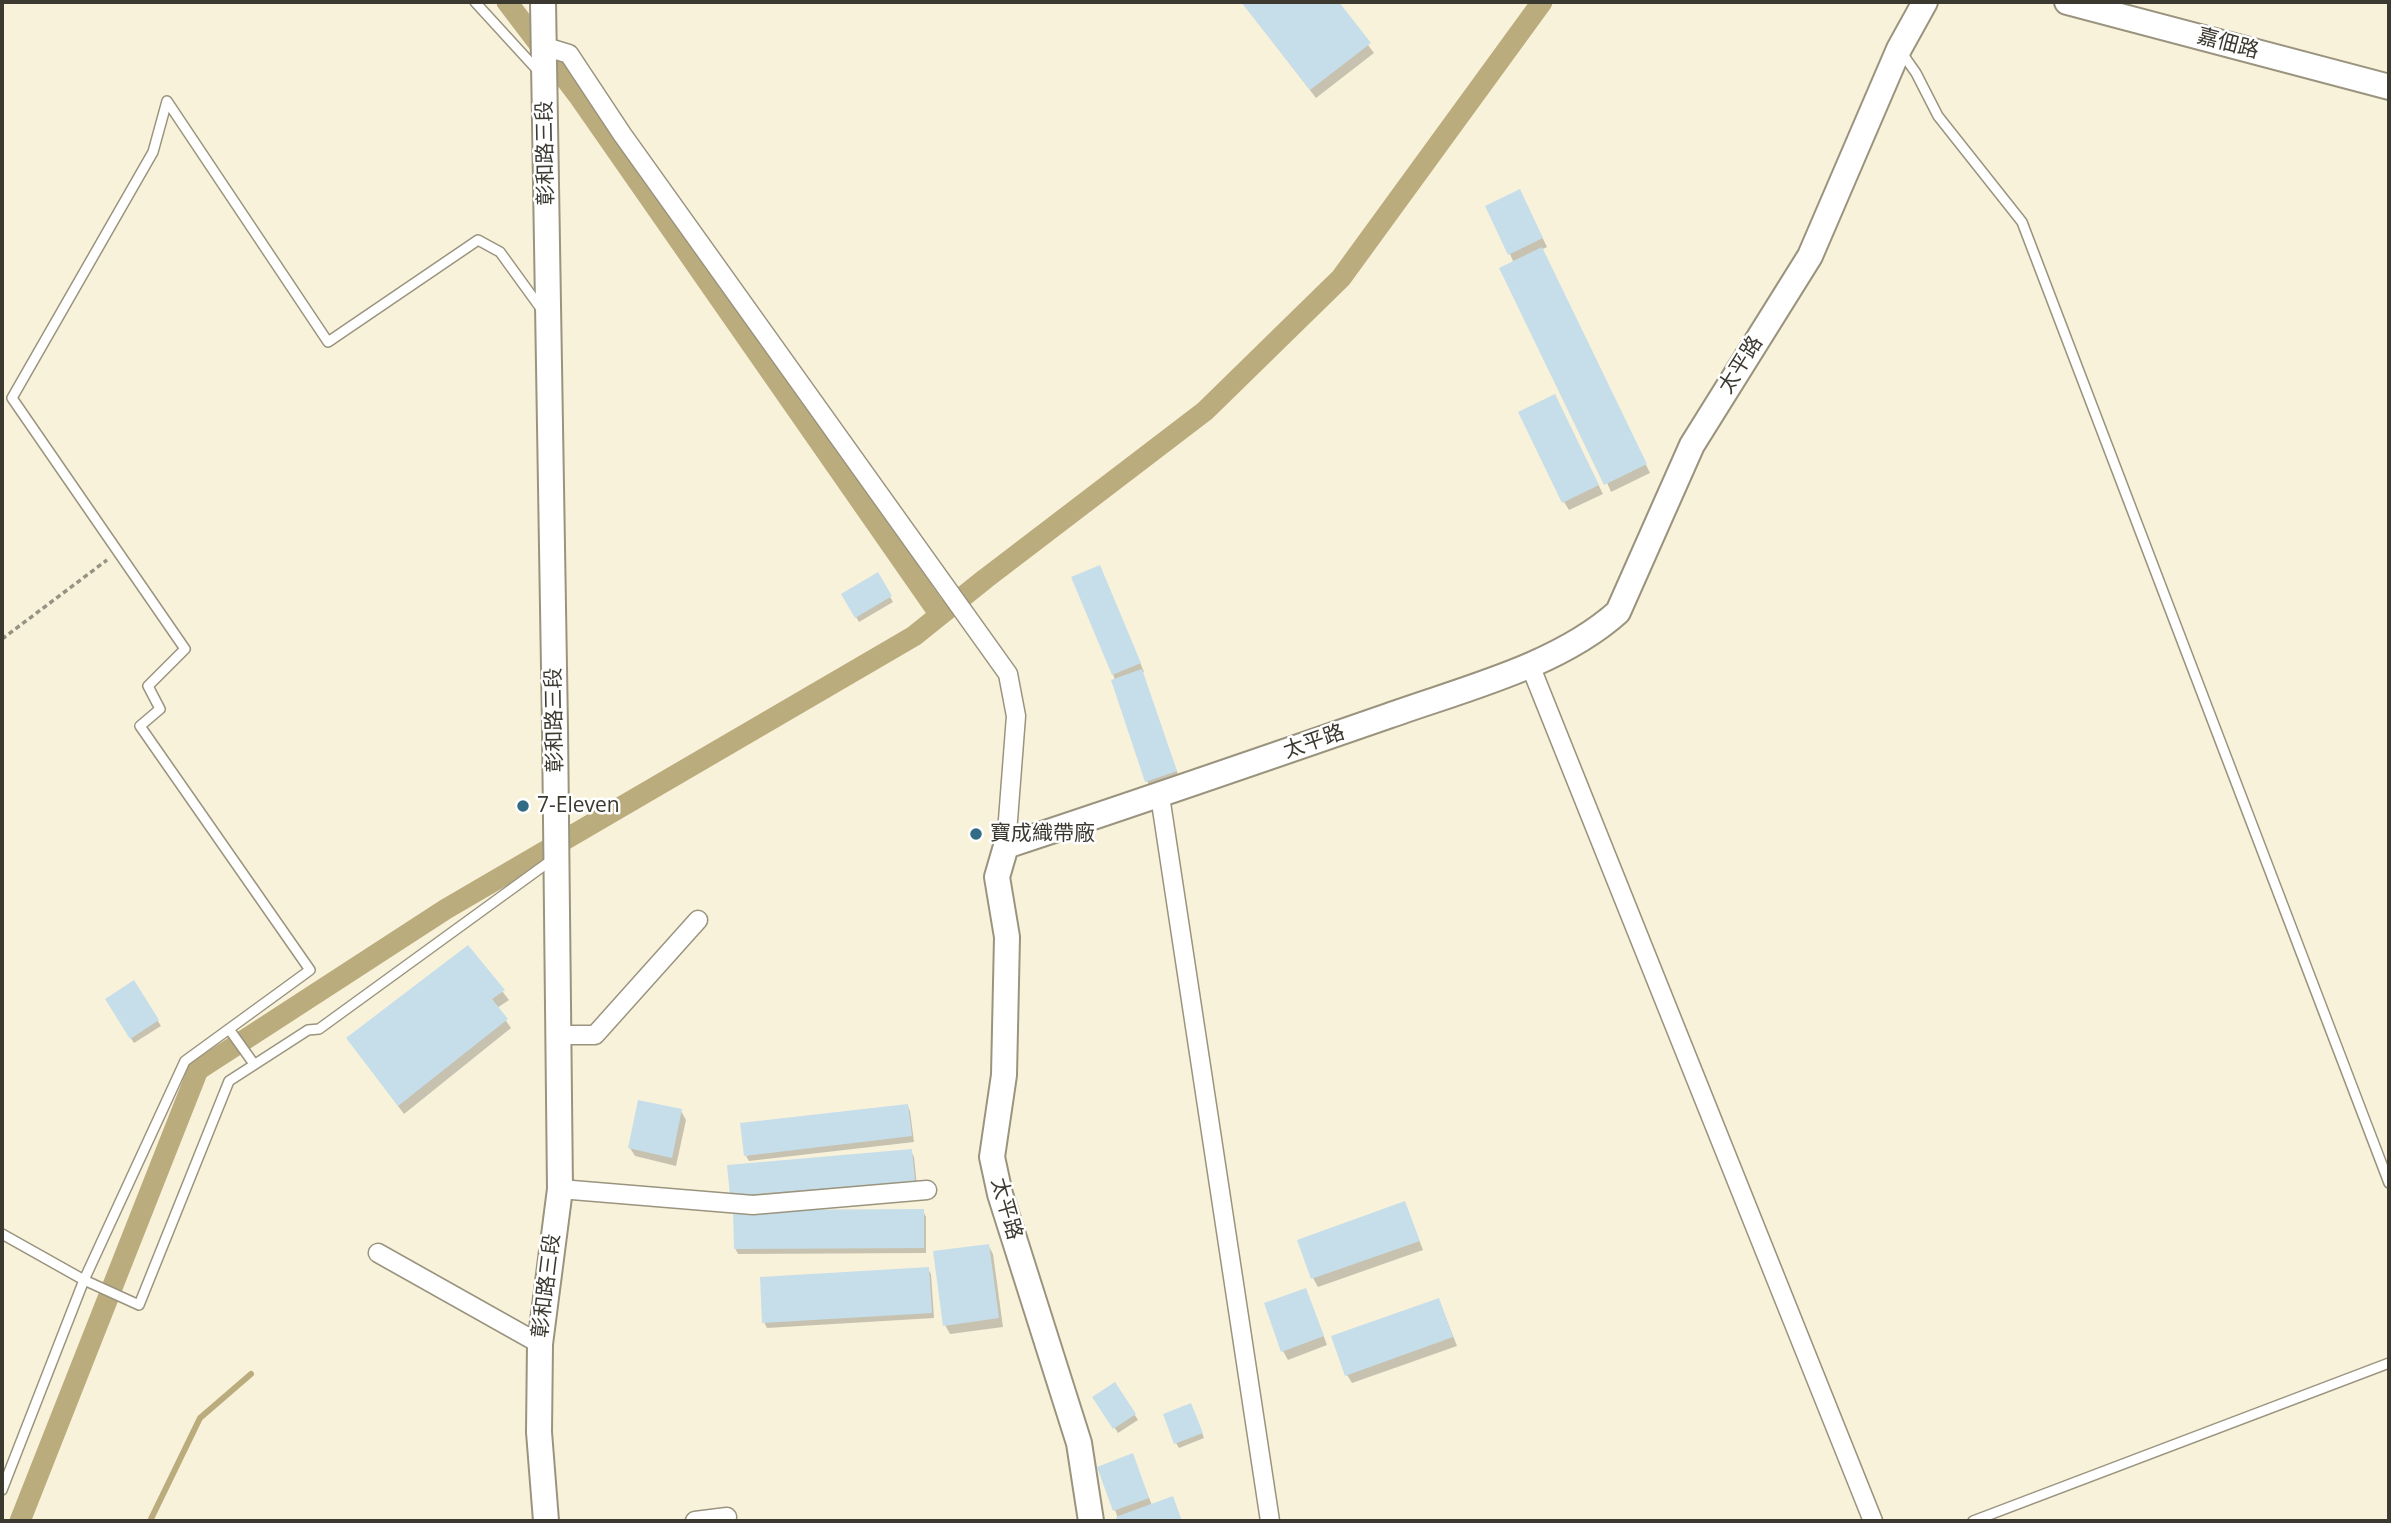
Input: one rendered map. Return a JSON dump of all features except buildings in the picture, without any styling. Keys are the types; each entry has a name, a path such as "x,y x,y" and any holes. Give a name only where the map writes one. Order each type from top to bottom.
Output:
{"street":[{"name":"彰和路三段","path":"542,2 549,320 560,1189 540,1344 539,1432 546,1521"},
{"name":"太平路","path":"1091,1521 1079,1443 1000,1194 992,1157 1003,1076 1007,937 997,877 1006,846 1160,796 1530,666 1601,628 1618,612 1692,445 1810,256 1899,49 1924,2"},
{"name":"嘉佃路","path":"2067,2 2389,87"},
{"path":"543,46 569,54 622,134 1008,674 1016,716 1006,846"},
{"path":"1530,666 1872,1521"},
{"path":"1160,796 1270,1521"},
{"path":"557,1035 595,1035 698,920"},
{"path":"560,1189 753,1205 927,1190"},
{"path":"378,1253 540,1344"},
{"path":"695,1521 727,1517"}],"lane":[{"path":"475,2 545,78"},
{"path":"1899,49 1916,73 1938,116 2022,222 2389,1183"},
{"path":"2,1490 84,1280 185,1061 310,970 140,726 160,709 148,686 185,649 12,398 153,152 167,101 328,342 478,240 500,252 549,320"},
{"path":"2,1234 84,1280 139,1305 229,1081 308,1030 319,1029 557,856"},
{"path":"229,1029 254,1065"},
{"path":"1973,1521 2389,1363"}],"path":[{"path":"2,639 117,552"}],"waterway":[{"path":"507,2 580,98 940,615"},
{"path":"20,1521 198,1070 446,909 914,636 1205,411 1341,278 1542,2"},
{"path":"150,1521 200,1418 251,1374"}],"place":[{"name":"7-Eleven","path":"523,806"},
{"name":"寶成織帶廠","path":"976,834"}]}
